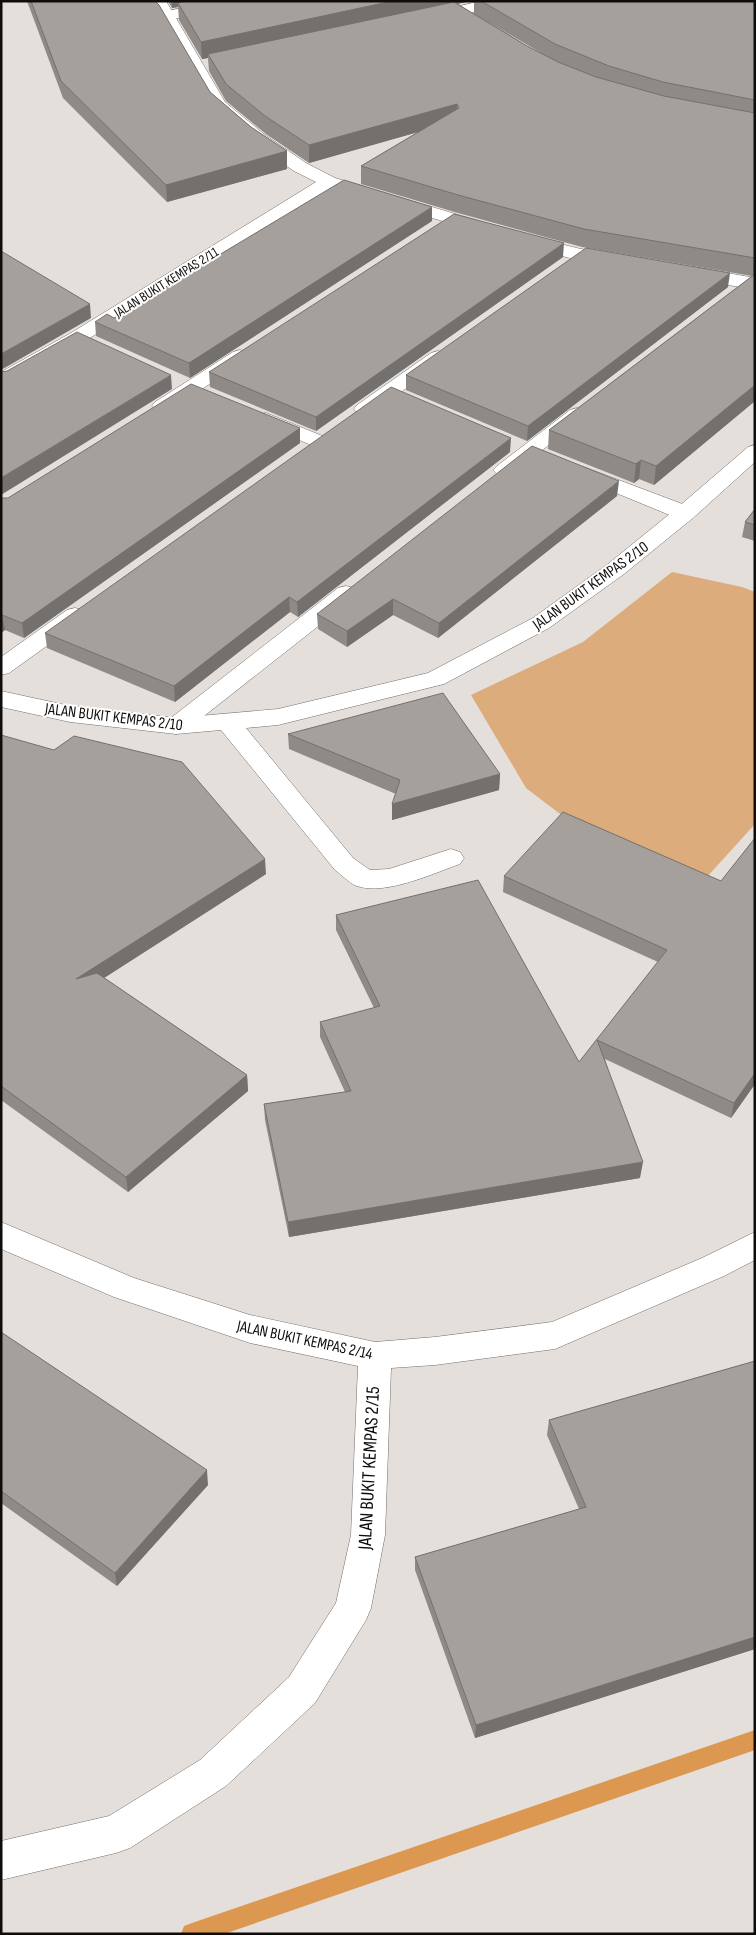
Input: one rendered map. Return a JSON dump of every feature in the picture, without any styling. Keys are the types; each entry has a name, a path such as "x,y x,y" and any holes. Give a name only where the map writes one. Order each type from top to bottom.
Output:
{"street":[{"path":"231,1 162,8 219,105 259,139 300,167 329,182 507,235 581,254 634,262"},
{"path":"419,20 502,1"},
{"path":"458,12 472,21"},
{"path":"197,67 216,63"},
{"name":"JALAN BUKIT KEMPAS 2/11","path":"1,380 87,341 329,182"},
{"path":"434,230 451,219"},
{"path":"557,271 581,254"},
{"path":"676,270 752,283"},
{"path":"726,300 752,283"},
{"path":"150,413 258,344"},
{"path":"245,411 326,436 398,395 453,346"},
{"path":"490,481 538,455 592,403"},
{"name":"JALAN BUKIT KEMPAS 2/10","path":"1,699 70,714 176,726 278,717 436,679 541,623 616,569 685,513 755,452"},
{"path":"538,455 685,513"},
{"path":"176,726 364,579"},
{"path":"1,668 90,604"},
{"path":"228,722 344,864 365,879 390,878 451,858"},
{"name":"JALAN BUKIT KEMPAS 2/14","path":"1,1234 21,1246 125,1288 250,1330 375,1356 435,1352 555,1335 713,1267 755,1245"},
{"name":"JALAN BUKIT KEMPAS 2/15","path":"1,1861 116,1834 213,1773 302,1690 353,1608 355,1599 368,1535 375,1356"}],"shaded area":[{"path":"672,572 742,587 755,592 755,824 706,878 564,817 526,788 471,695 583,642"}],"building":[{"path":"31,1 155,1 210,92 251,127 287,151 166,185 61,81"},
{"path":"186,1 393,1 201,42 178,3"},
{"path":"481,1 755,1 755,100 663,82 609,66 555,44"},
{"path":"454,2 527,46 558,62 596,77 664,96 755,113 755,258 584,229 458,195 361,166 459,108 457,104 309,145 265,116 226,84 208,54"},
{"path":"344,180 432,207 189,363 95,322 107,314 114,318"},
{"path":"454,214 564,243 316,417 209,372"},
{"path":"586,248 730,273 528,426 406,375"},
{"path":"1,251 90,304 1,354"},
{"path":"755,274 755,385 656,466 641,460 636,464 549,430"},
{"path":"77,332 171,375 1,478 1,372 7,371"},
{"path":"191,384 300,428 22,623 1,616 1,498 8,498"},
{"path":"391,387 511,438 297,602 289,597 174,686 45,633"},
{"path":"532,446 619,481 439,623 393,599 347,631 317,614"},
{"path":"755,509 755,525 745,522"},
{"path":"443,693 500,774 392,804 400,780 288,734"},
{"path":"1,735 54,750 74,736 182,762 265,859 76,979 97,973 247,1075 126,1177 1,1086"},
{"path":"563,812 721,881 755,838 755,1073 734,1103 597,1040 643,1162 288,1222 264,1104 351,1091 320,1022 380,1006 336,915 478,880 579,1062 667,950 504,876"},
{"path":"1,1332 207,1470 115,1573 1,1491"},
{"path":"755,1361 755,1637 476,1725 415,1557 586,1507 549,1420"}],"waterway":[{"path":"192,1934 755,1740"}]}
